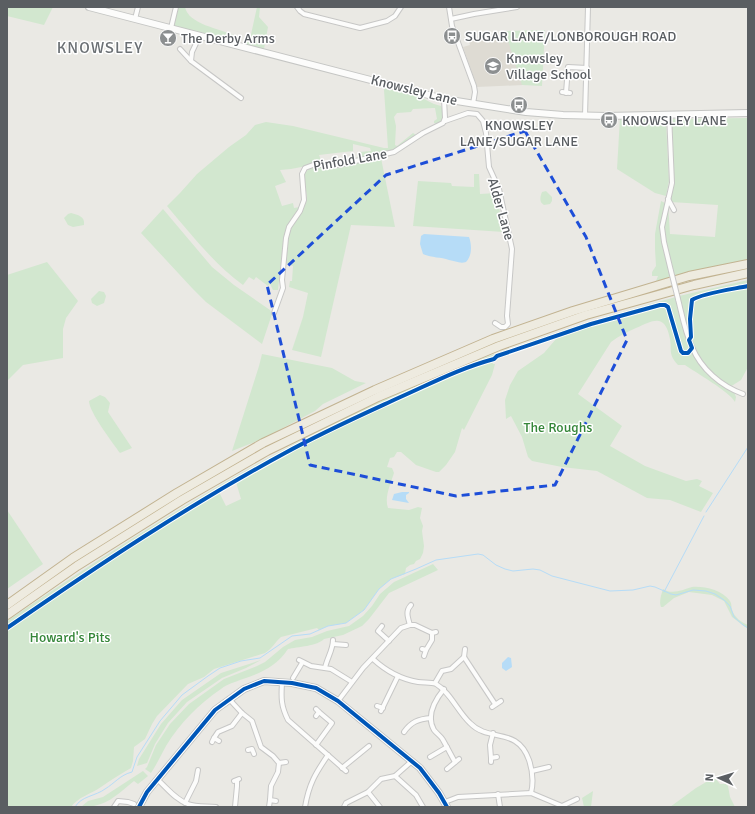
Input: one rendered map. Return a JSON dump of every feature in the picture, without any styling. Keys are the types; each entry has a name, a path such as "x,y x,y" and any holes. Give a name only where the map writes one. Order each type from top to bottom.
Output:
{"highway":[{"path":"7,605 73,558 263,443 375,390 493,339 573,311 689,276 748,264"},
{"path":"7,615 76,566 182,500 267,451 378,397 499,346 586,315 694,285 748,273"}],"main road":[{"name":"Knowsley Lane","path":"91,7 444,98 473,104 526,112 585,116 748,113"},
{"path":"136,806 221,704 244,688 264,681 292,683 316,688 338,701 412,761 426,775 446,805"}],"street":[{"path":"135,19 138,7"},
{"path":"171,28 176,7"},
{"path":"297,7 304,14 360,28 387,21 395,16 401,7"},
{"path":"449,7 451,20 474,86 475,92 473,104"},
{"path":"451,20 495,9 517,7"},
{"path":"585,116 588,7"},
{"path":"191,61 192,52 200,35"},
{"path":"180,49 191,61 241,98"},
{"path":"566,92 568,61"},
{"path":"568,67 587,68"},
{"path":"444,98 445,120"},
{"name":"Alder Lane","path":"445,120 468,113 473,113 480,116 484,121 489,167 499,189 505,223 512,249 507,309 508,324 505,327 501,327 495,323"},
{"path":"668,114 672,183 662,227 664,242 678,299 689,340 696,355 706,370 720,383 743,394"},
{"name":"Pinfold Lane","path":"274,313 283,288 282,280 286,238 289,227 300,211 304,200 302,174 305,168 313,165 338,165 394,152 423,133 444,123 445,120"},
{"path":"668,198 674,210"},
{"path":"408,606 407,614 410,625"},
{"path":"338,701 363,668 401,628 410,625 418,626 434,632 432,640 424,650 424,656"},
{"path":"382,626 376,629 389,641"},
{"path":"325,668 333,642 346,645"},
{"path":"465,649 464,657 494,706 501,701"},
{"path":"435,684 442,671 450,669 464,657"},
{"path":"373,659 389,672 398,676 413,681 435,684 444,689 470,724 479,730 511,738 522,746 532,771 533,785 531,793"},
{"path":"292,678 300,661 311,666 325,668 336,672 352,682"},
{"path":"377,706 382,710 398,676"},
{"path":"282,683 281,700 283,710 288,720 344,769 369,746"},
{"path":"444,689 436,700 432,709 431,718 435,731 442,738 446,747 457,761 447,768"},
{"path":"229,699 253,723 260,745 279,763"},
{"path":"317,712 338,726"},
{"path":"219,741 213,740 218,732 232,726 242,713"},
{"path":"403,732 416,720 431,718"},
{"path":"316,745 332,723"},
{"path":"493,734 490,745 491,760 497,757"},
{"path":"254,754 250,750 260,745"},
{"path":"358,747 362,751"},
{"path":"430,757 446,747"},
{"path":"435,754 438,758"},
{"path":"305,807 308,789 317,770 328,755"},
{"path":"344,807 346,803 368,792 381,779 395,776 412,761"},
{"path":"279,763 286,762"},
{"path":"269,807 271,786 278,772 279,763"},
{"path":"532,771 547,768 548,773"},
{"path":"185,803 196,781 198,769"},
{"path":"395,776 416,795 423,807"},
{"path":"158,780 185,803 216,807"},
{"path":"235,807 238,786 236,780"},
{"path":"368,792 380,807"},
{"path":"446,805 458,797 498,794 531,793 562,806 577,799"},
{"path":"498,794 500,807"},
{"path":"270,800 276,801"},
{"path":"114,807 118,802 128,802 136,806"}],"highlighted area":[{"path":"525,131 586,237 627,340 555,485 456,496 310,465 267,285 386,175"}],"shaded area":[{"name":"Knowsley Village School","path":"506,32 523,85 477,87 463,47 470,45 469,42"}],"green space":[{"path":"7,7 53,7 44,25 7,16"},
{"path":"178,7 185,7 187,13 198,22 234,35 234,40 173,26"},
{"path":"257,7 260,7 259,17 268,27 264,49 244,44 250,39"},
{"path":"545,30 542,86 522,85 505,31"},
{"path":"385,87 420,97 441,106 444,119 441,123 434,123 437,119 435,108 413,109 411,112 397,113 394,117 396,126 395,145 397,146 413,133 416,137 393,151 356,160 359,152 371,151 370,148 353,144 353,151 319,155 322,163 280,170 286,182 275,186 282,206 293,203 294,208 300,207 290,221 284,236 278,290 273,290 270,284 268,286 256,277 254,280 249,277 243,285 232,277 212,258 167,206 197,174 246,135 255,125 266,122 293,126 388,148"},
{"path":"662,116 666,122 669,181 666,196 655,193 617,169 620,118"},
{"path":"748,118 748,259 675,276 665,241 664,224 668,203 670,234 715,237 718,205 671,202 670,119"},
{"path":"381,158 395,227 351,225 321,357 292,350 303,317 308,293 289,287 290,281 292,281 293,266 285,263 287,236 306,203 307,196 303,173 313,167 338,167"},
{"path":"474,174 479,174 480,194 496,193 504,232 413,226 418,181 451,183 452,186 474,187"},
{"path":"546,191 552,197 552,201 550,204 544,205 540,198 542,192"},
{"path":"661,201 665,203 662,242 671,277 656,281 658,276 652,276 652,272 656,266 655,234"},
{"path":"163,209 212,267 234,285 270,310 272,314 262,344 206,302 141,233"},
{"path":"71,213 82,218 84,225 73,227 68,225 64,218"},
{"path":"47,262 78,301 66,318 63,329 63,358 23,365 7,381 7,275"},
{"path":"748,280 748,367 741,380 730,387 711,372 695,349 691,341 690,318 691,307 694,300 693,299 689,307 690,338 679,296"},
{"path":"99,291 104,292 106,296 104,303 97,306 92,303 91,299"},
{"path":"676,297 690,347 687,351 682,350 679,345 669,306 661,304 668,308 679,350 683,354 693,353 698,362 734,392 736,397 735,402 720,388 704,377 685,365 678,365 671,352 668,331 662,322 658,321 648,323 620,336 611,342 578,394 622,426 610,446 645,466 686,481 697,479 702,481 699,486 713,493 701,512 670,500 647,498 597,471 562,467 532,461 528,457 522,437 511,416 506,419 505,400 510,385 518,371 544,353 556,337 488,359 495,364 492,375 464,430 462,428 455,452 446,465 439,472 436,472 416,465 401,452 397,452 394,457 390,458 387,467 392,468 394,473 387,495 388,508 409,510 418,507 422,508 420,518 423,526 423,553 420,559 406,568 405,574 391,579 379,589 364,610 346,623 328,626 319,630 317,628 281,637 270,650 265,653 214,669 204,677 188,684 157,716 145,739 134,747 131,768 81,798 71,807 7,807 7,621 89,566 215,488 301,440 345,418 425,381 508,349 591,321","holes":["236,482 241,499 226,506 219,492"]},
{"path":"262,354 332,368 355,381 366,383 323,404 315,411 260,440 232,451"},
{"path":"100,395 105,397 110,403 108,412 132,448 120,453 97,420 89,401"},
{"path":"7,510 43,564 7,589"},
{"path":"433,564 438,570 389,593 362,626 343,635 324,639 307,646 288,649 279,660 268,668 223,687 190,714 171,738 151,773 145,769 156,745 170,724 189,704 224,679 265,662 283,647 295,640 312,637 327,631 349,626 363,616 380,594 394,582"},
{"path":"692,587 702,587 718,591 727,597 731,603 734,615 748,625 748,629 732,617 724,601 712,595 689,592 674,598 661,607 660,601 663,589 673,592"},
{"path":"261,660 222,678 187,702 168,723 155,744 147,763 137,766 139,759 161,724 182,700 221,673"},
{"path":"143,771 148,776 138,784 134,781 116,796 104,803 81,807 88,801 103,797"},
{"path":"715,778 720,784 726,784 728,786 730,797 735,807 670,807 696,788"},
{"path":"593,791 591,807 584,807 582,798"}],"water":[{"path":"424,234 469,237 471,250 468,260 464,263 460,263 423,254 420,244 421,236"},
{"path":"409,492 406,495 406,499 409,503 392,500 394,494"},
{"path":"508,657 511,658 512,667 506,671 502,668 502,663"}],"waterway":[{"path":"706,512 748,447"},
{"path":"664,592 704,516"},
{"path":"75,807 85,798 109,787 121,777 132,772 137,757 160,721 182,695 208,676 220,668 241,661 260,658 292,636 310,634 328,626 346,623 364,610 379,589 391,579 436,560 478,554 483,555 496,565 505,569 513,571 533,569 540,570 552,576 610,591 633,590 650,586 676,595 693,590 706,591 715,594 724,600 730,606 734,617 748,628"}],"cycle path":[{"path":"7,628 109,559 249,473 326,432 368,412 444,377 494,359 497,356 591,324 660,305 665,305 668,307 681,351 683,353 688,353 692,348 689,340 691,337 690,319 692,300 710,293 748,286"},
{"path":"139,807 147,792 215,710 244,689 264,681 292,683 316,688 338,701 420,768 439,793 447,807"}],"place":[{"name":"SUGAR LANE/LONBOROUGH ROAD","path":"452,36"},
{"name":"The Derby Arms","path":"168,38"},
{"name":"Knowsley Village School","path":"493,66"},
{"name":"KNOWSLEY LANE/SUGAR LANE","path":"519,105"},
{"name":"KNOWSLEY LANE","path":"609,120"}],"district":[{"name":"KNOWSLEY","path":"100,48"}],"park label":[{"name":"The Roughs","path":"558,427"},
{"name":"Howard's Pits","path":"70,637"}]}
